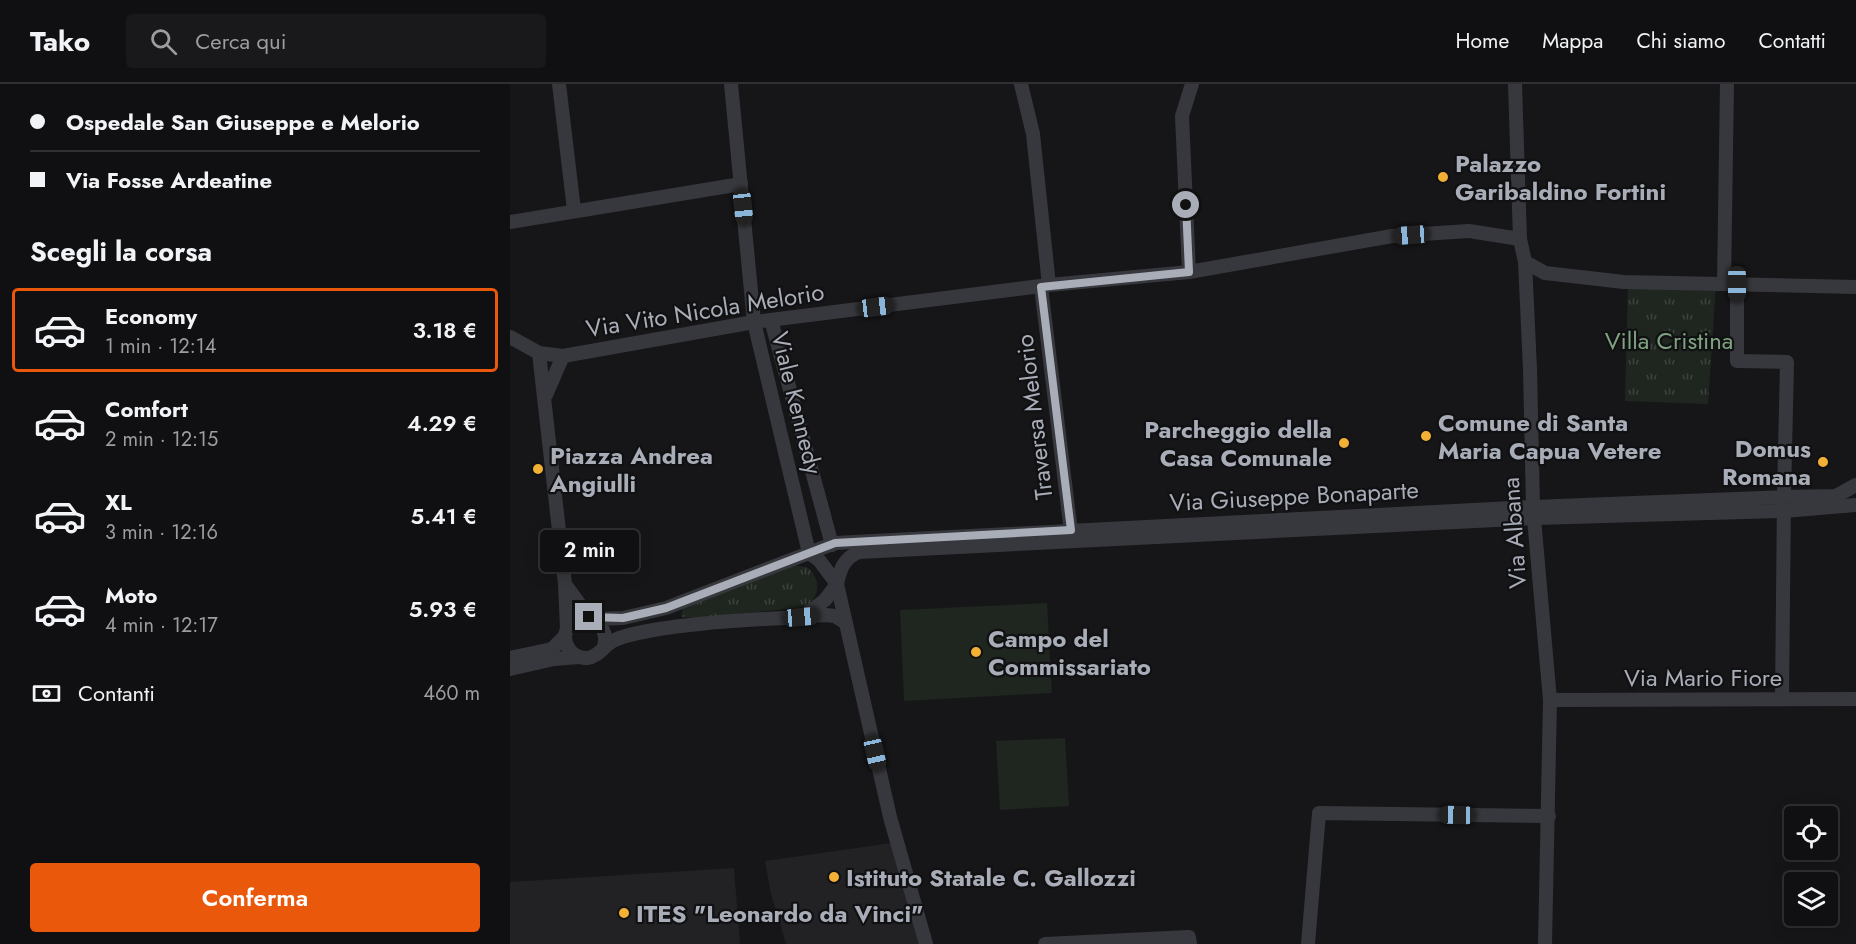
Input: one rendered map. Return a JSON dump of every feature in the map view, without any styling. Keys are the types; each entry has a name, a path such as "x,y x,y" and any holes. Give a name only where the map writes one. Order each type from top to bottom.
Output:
{"street":[{"path":"559,84 574,210"},
{"name":"Viale Kennedy","path":"731,84 754,322 809,553"},
{"name":"Traversa Melorio","path":"1020,84 1033,134 1045,286 1071,536"},
{"path":"1189,272 1182,116 1192,84"},
{"name":"Via Albana","path":"1515,84 1520,239 1525,262 1530,369 1534,512 1550,700 1545,944"},
{"path":"1727,84 1730,284 1737,361 1787,362 1782,699"},
{"path":"510,222 741,184"},
{"name":"Via Vito Nicola Melorio","path":"539,353 563,356 754,322 1045,286 1189,272 1392,236 1469,231 1520,239"},
{"path":"1525,262 1545,273 1624,282 1856,287"},
{"path":"771,320 832,545"},
{"path":"510,337 539,353 565,584 568,649 579,657"},
{"path":"545,397 563,356"},
{"path":"510,658 552,649 576,619 623,618 666,608 832,545 1071,536 1836,496 1856,485"},
{"path":"1784,499 1856,505"},
{"path":"801,617 814,610 837,584 844,563 860,552 1071,536"},
{"path":"809,553 825,566 837,584 890,817 926,944"},
{"path":"565,584 592,618 605,629 606,642 603,649"},
{"path":"666,608 663,618 668,628"},
{"path":"510,669 554,659 592,657 614,640 668,628 835,616 846,623"},
{"name":"Via Mario Fiore","path":"1550,700 1856,699"},
{"path":"1308,944 1319,813 1549,816"},
{"path":"1045,944 1190,937 1190,944"}],"shaded area":[{"name":"Istituto Statale C. Gallozzi","path":"891,843 919,944 786,944 771,894 765,861"},
{"name":"ITES \"Leonardo da Vinci\"","path":"734,868 740,944 510,944 510,882"}],"green space":[{"name":"Villa Cristina","path":"1628,282 1716,283 1708,404 1625,401"},
{"path":"790,565 807,567 817,582 814,598 804,607 700,618 681,617 683,608"},
{"name":"Campo del Commissariato","path":"1047,603 1052,693 904,701 900,610"},
{"path":"1065,738 1069,806 1000,810 996,741"}],"place":[{"name":"Palazzo Garibaldino Fortini","path":"1443,177"},
{"name":"Comune di Santa Maria Capua Vetere","path":"1426,436"},
{"name":"Parcheggio della Casa Comunale","path":"1344,443"},
{"name":"Domus Romana","path":"1823,462"},
{"name":"Piazza Andrea Angiulli","path":"538,469"},
{"name":"Campo del Commissariato","path":"976,652"},
{"name":"Istituto Statale C. Gallozzi","path":"834,877"},
{"name":"ITES \"Leonardo da Vinci\"","path":"624,913"}],"route":[{"path":"589,617 623,618 666,608 835,543 1071,530 1041,287 1189,272 1186,205"}]}
